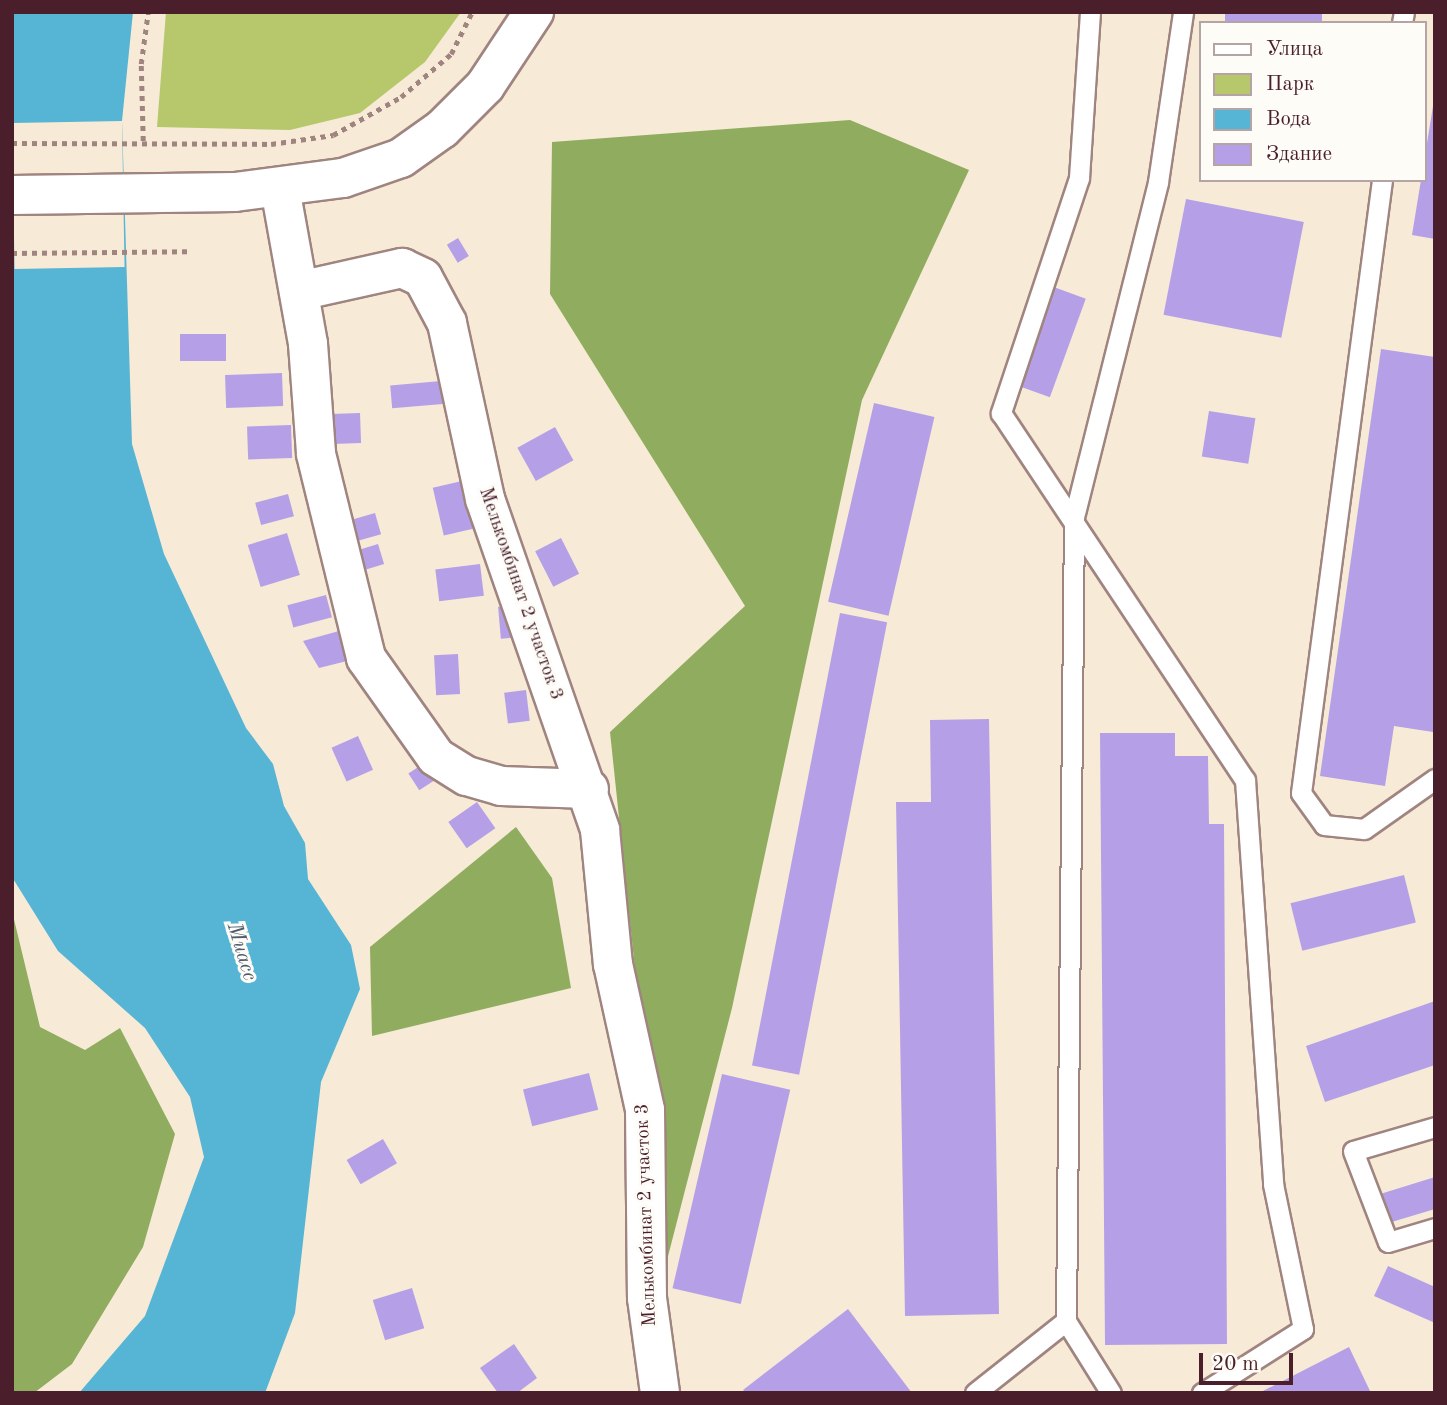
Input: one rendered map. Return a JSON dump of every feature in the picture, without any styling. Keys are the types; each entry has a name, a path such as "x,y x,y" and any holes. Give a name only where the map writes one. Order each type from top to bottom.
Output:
{"street":[{"path":"12,195 280,188 343,178 411,151 485,86 534,12"},
{"path":"280,188 299,291 316,454 366,658 436,757 467,776 500,786 589,789"},
{"name":"Мелькомбинат 2 участок 3","path":"299,291 402,268 422,278 447,323 485,499 589,789 600,830 613,964 645,1110 646,1298 660,1393"}],"lane":[{"path":"1090,12 1079,178 1001,413 1074,517 1245,780 1273,1184 1303,1329 1202,1393"},
{"path":"1111,1393 1066,1321 1074,517 1158,182 1183,12"},
{"path":"1382,182 1301,793 1324,825 1364,829 1435,779"},
{"path":"1435,1127 1353,1151 1388,1242 1435,1228"},
{"path":"975,1393 1066,1321"}],"path":[{"path":"143,141 141,64 148,12"},
{"path":"12,143 143,141 271,144 333,135 401,97 452,54 472,12"},
{"path":"12,253 190,251"}],"green space":[{"path":"166,12 461,12 425,62 360,113 290,130 157,127"},
{"path":"850,120 969,170 862,400 732,1008 666,1264 610,732 745,606 550,294 552,142"},
{"path":"516,827 552,878 571,988 372,1036 370,947"},
{"path":"12,911 40,1027 85,1050 120,1028 175,1134 143,1247 72,1364 34,1393 12,1393"}],"water":[{"name":"Миасс","path":"12,12 133,12 122,121 132,444 164,554 246,728 273,764 284,806 305,843 308,879 351,945 360,989 321,1082 295,1313 265,1393 79,1393 145,1316 204,1157 190,1097 145,1028 58,951 12,877"}],"pier":[{"path":"122,121 125,267 15,269 12,123"}],"building":[{"path":"1225,12 1322,12 1322,21 1225,21"},
{"path":"1435,94 1435,239 1412,235 1421,182 1426,182 1426,149"},
{"path":"1186,199 1304,222 1281,338 1163,315"},
{"path":"458,238 469,256 458,263 447,245"},
{"path":"1051,286 1086,299 1050,397 1015,385"},
{"path":"180,334 226,334 226,361 180,361"},
{"path":"1381,349 1435,357 1435,720 1433,732 1394,726 1385,786 1320,776"},
{"path":"282,373 283,406 226,408 225,375"},
{"path":"441,381 443,404 392,408 390,385"},
{"path":"874,403 934,417 889,616 828,602"},
{"path":"1209,411 1255,418 1248,464 1202,456"},
{"path":"360,413 361,443 325,444 324,414"},
{"path":"291,425 292,458 248,460 247,427"},
{"path":"555,427 573,460 536,481 517,448"},
{"path":"462,481 473,529 444,535 433,488"},
{"path":"288,494 294,516 261,525 255,503"},
{"path":"375,513 381,534 347,544 341,523"},
{"path":"287,533 300,575 261,587 248,545"},
{"path":"561,538 579,574 553,587 535,551"},
{"path":"378,544 384,564 356,573 350,552"},
{"path":"480,564 484,596 439,601 435,569"},
{"path":"326,595 332,617 293,628 287,605"},
{"path":"519,605 522,637 501,639 498,607"},
{"path":"840,613 887,622 799,1075 752,1066"},
{"path":"339,631 347,661 319,668 303,641"},
{"path":"458,654 460,694 436,695 434,655"},
{"path":"526,690 530,721 508,723 504,693"},
{"path":"989,719 999,1314 905,1316 896,802 931,802 930,720"},
{"path":"1100,733 1175,733 1175,756 1208,756 1209,824 1224,824 1227,1344 1105,1345"},
{"path":"358,736 373,770 347,782 332,748"},
{"path":"426,762 437,779 419,790 408,773"},
{"path":"477,802 495,828 467,848 448,822"},
{"path":"1404,875 1416,923 1302,951 1290,903"},
{"path":"1435,1001 1435,1065 1325,1102 1306,1046"},
{"path":"589,1073 598,1110 532,1126 523,1089"},
{"path":"722,1074 790,1090 741,1304 673,1288"},
{"path":"383,1139 397,1163 361,1184 347,1160"},
{"path":"1435,1177 1435,1209 1385,1224 1377,1195"},
{"path":"1388,1266 1435,1287 1435,1323 1374,1296"},
{"path":"412,1288 424,1328 385,1340 373,1300"},
{"path":"848,1309 912,1393 746,1393 743,1390"},
{"path":"514,1344 537,1378 517,1393 498,1393 480,1368"},
{"path":"1349,1347 1371,1393 1259,1393"}]}
